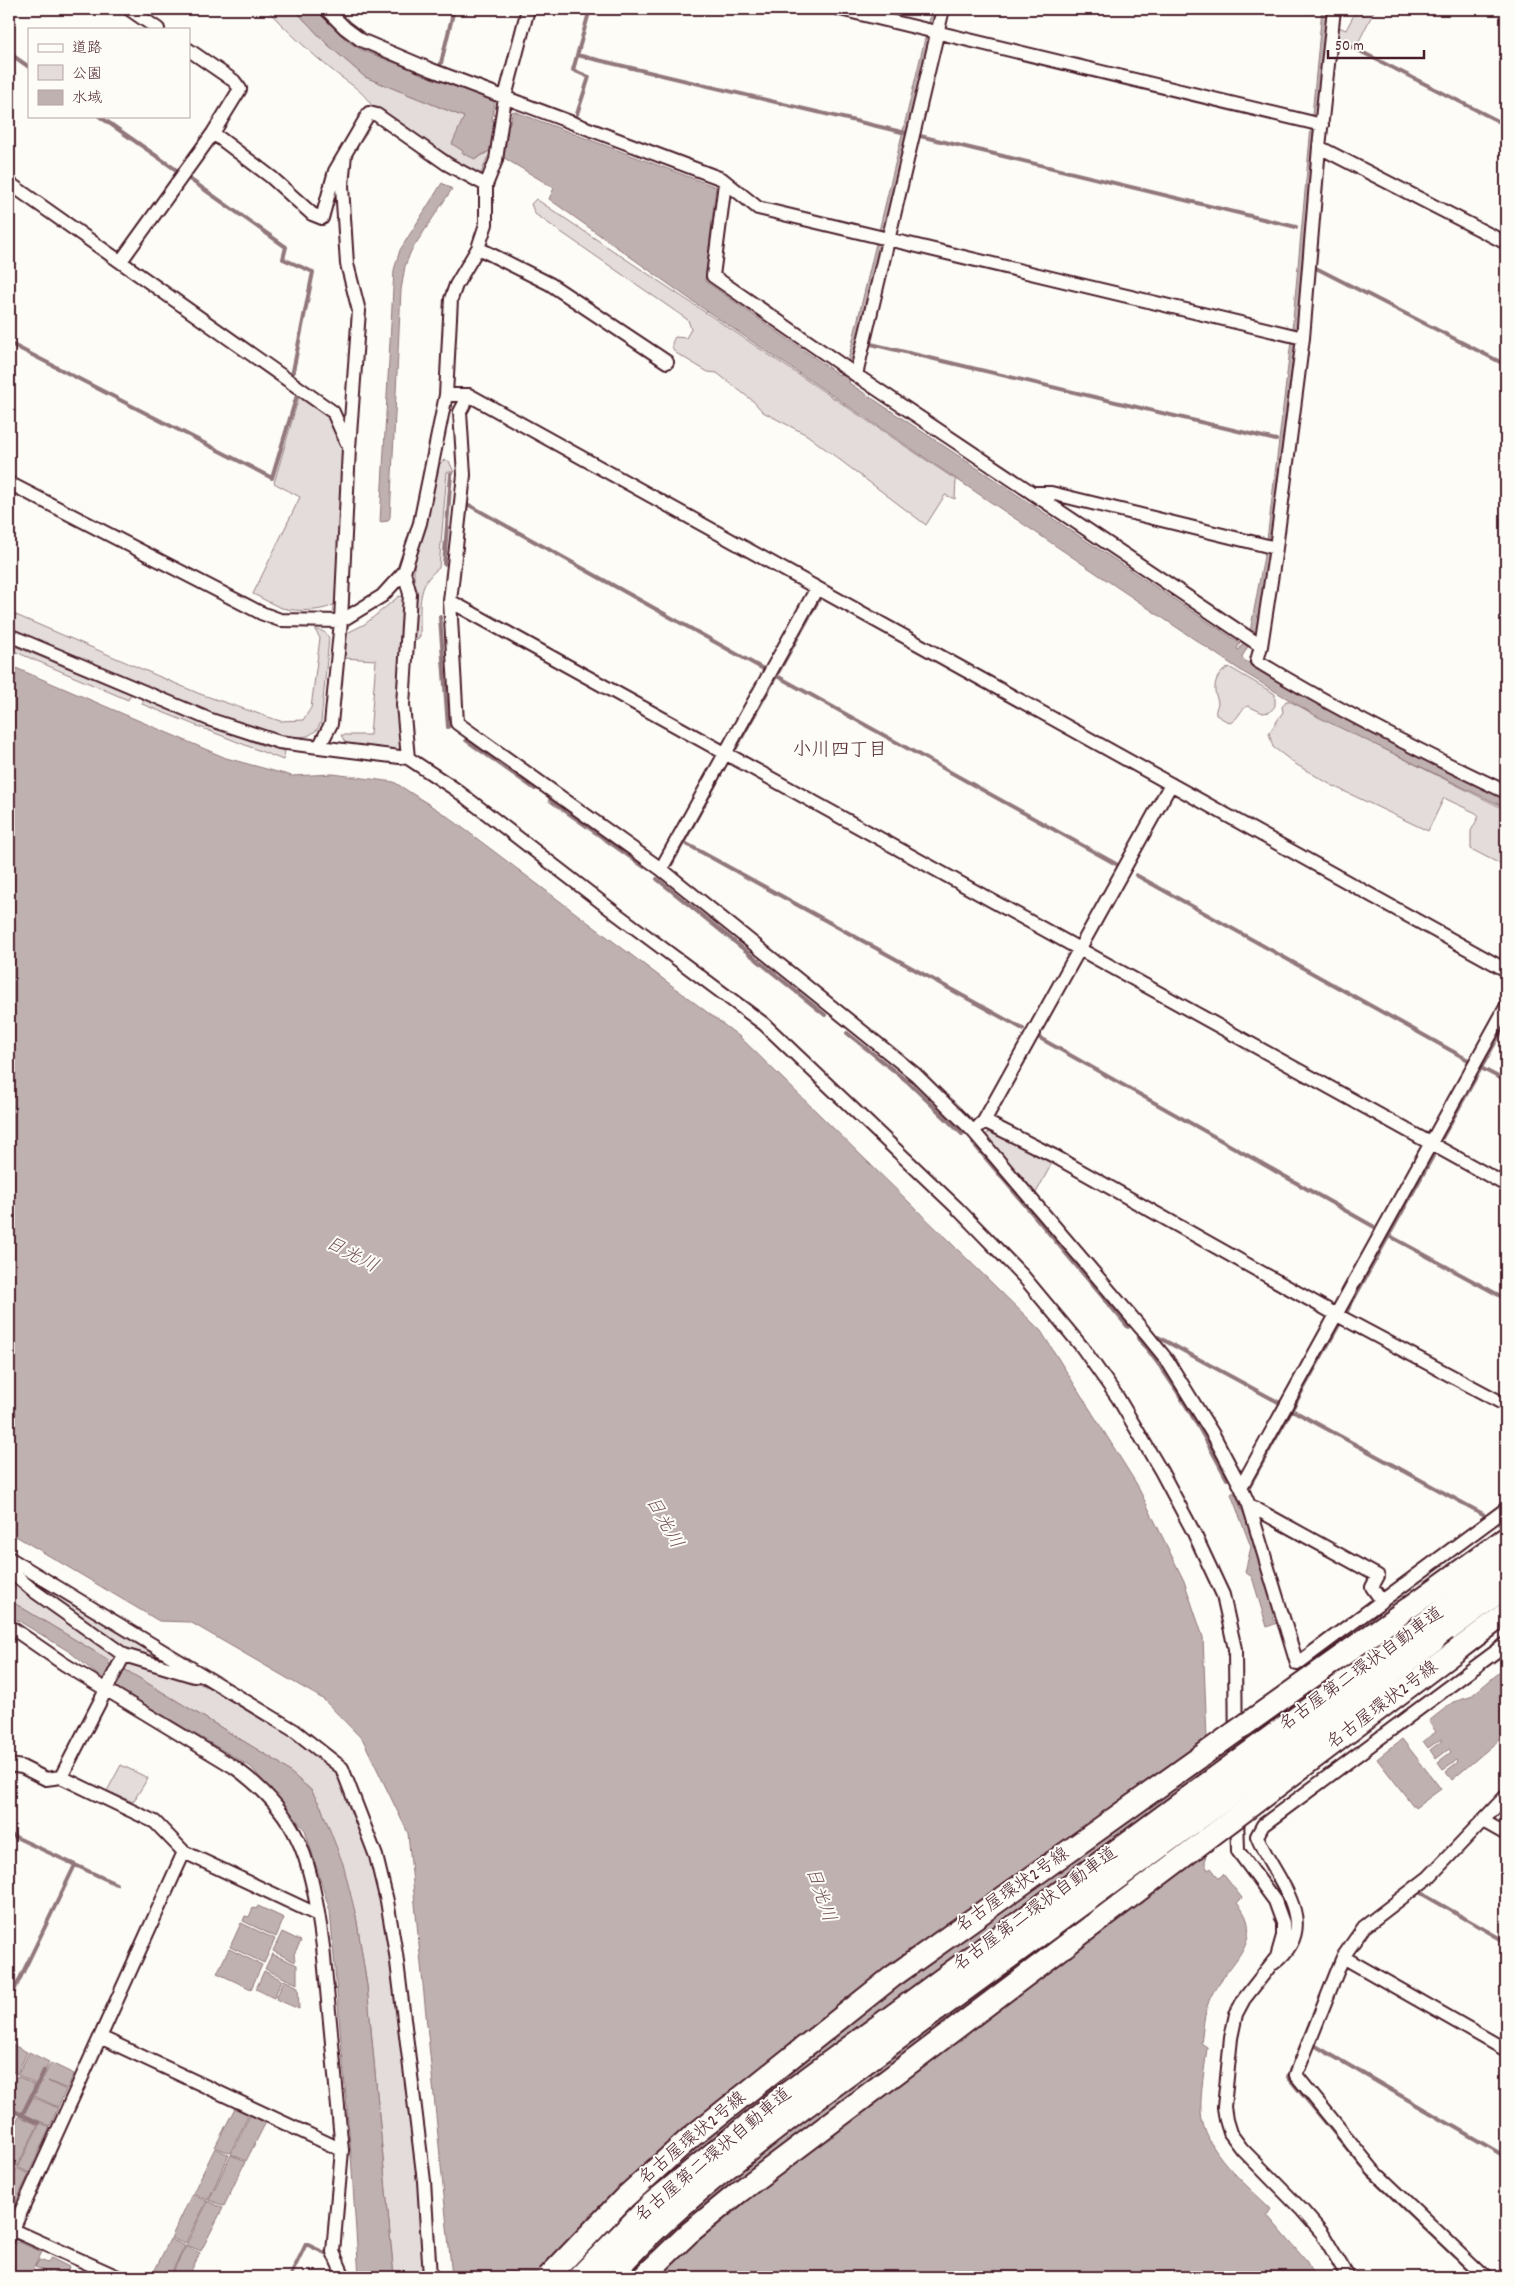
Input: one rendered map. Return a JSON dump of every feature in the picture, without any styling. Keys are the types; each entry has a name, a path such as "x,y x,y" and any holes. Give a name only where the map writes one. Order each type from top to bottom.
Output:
{"highway":[{"name":"名古屋環状2号線","path":"548,2277 624,2198 690,2138 892,1976 1506,1538"},
{"name":"名古屋第二環状自動車道","path":"581,2277 652,2205 711,2154 783,2098 1422,1627 1506,1562"},
{"name":"名古屋第二環状自動車道","path":"608,2277 667,2218 722,2170 793,2114 1282,1756 1506,1585"},
{"name":"名古屋環状2号線","path":"643,2277 689,2233 739,2192 1506,1613"}],"street":[{"path":"129,9 157,28"},
{"path":"326,9 345,28 361,40 432,70 722,179 758,208 1303,338"},
{"path":"9,483 261,613 280,620 341,621 382,596 404,572 420,522 446,395 451,299 456,285 478,248 486,224 486,185 496,160 505,97 528,9"},
{"path":"840,9 1315,123"},
{"path":"856,375 888,239 932,30 943,9"},
{"path":"1334,9 1315,123 1319,147 1303,338 1254,641 1257,661 1300,688 1434,758 1506,792"},
{"path":"121,261 213,133 240,89 234,82 190,51"},
{"path":"213,133 271,176 312,214 322,218 335,171 370,113 377,115 447,164 486,185"},
{"path":"1319,147 1506,243"},
{"path":"319,747 331,724 341,621 349,448 359,311 347,264 342,186 345,154"},
{"path":"9,183 333,412 340,424 349,448"},
{"path":"725,183 714,276 856,375 1254,641"},
{"path":"478,248 550,284 667,362"},
{"path":"446,395 469,395 1506,970"},
{"path":"469,395 460,412 464,475 450,601 457,723 661,869 914,1074 973,1131 1044,1212 1167,1360 1214,1436 1241,1487 1248,1505 1297,1664 1506,1509"},
{"path":"1032,493 1050,493 1270,547"},
{"path":"404,572 410,594 403,705 408,758"},
{"path":"661,869 817,588"},
{"path":"450,601 1506,1185"},
{"path":"9,635 211,720 279,742 408,758 455,789 611,910 764,1024 990,1242 1023,1276 1082,1347 1118,1398 1162,1471 1194,1533 1223,1595 1235,1649 1238,1851 1275,1901 1283,1923 1284,1936 1277,1956 1244,2000 1236,2014 1231,2038 1224,2107 1226,2120 1230,2133 1242,2150 1302,2210 1322,2233 1348,2277"},
{"path":"973,1131 984,1120 1170,784"},
{"path":"1241,1487 1506,1007"},
{"path":"984,1120 1054,1156 1336,1314 1506,1405"},
{"path":"1248,1505 1378,1576 1372,1587 1382,1601"},
{"path":"9,1558 294,1731 342,1768 376,1856 396,1954 424,2181 429,2275"},
{"path":"9,1570 122,1659 212,1681"},
{"path":"9,1626 252,1780 286,1819 298,1840 318,1914 342,2150 333,2252 344,2277"},
{"path":"1269,1967 1288,1953 1295,1923 1295,1908 1289,1892 1257,1836 1263,1826 1506,1644"},
{"path":"61,1778 122,1659"},
{"path":"10,1769 22,1767 46,1779 61,1778 155,1822 184,1852 318,1914"},
{"path":"1485,2277 1373,2170 1296,2075 1343,1957 1364,1927 1429,1878 1506,1796"},
{"path":"1483,1820 1506,1834"},
{"path":"118,2277 10,2231 184,1852"},
{"path":"1343,1957 1506,2050"},
{"path":"100,2037 342,2150"}],"green space":[{"path":"266,9 294,9 327,44 365,77 464,117 463,151 476,159 491,150 491,155 487,158 480,176 372,106 358,90 290,33"},
{"path":"1357,9 1375,9 1356,47 1335,37 1336,26 1346,30"},
{"path":"536,199 956,480 955,499 945,495 926,525 807,435 763,412 753,401 717,373 708,372 676,353 672,347 673,341 675,337 686,338 691,329 688,320 535,214 531,204"},
{"path":"300,393 328,412 342,447 337,603 325,608 311,610 282,608 253,594 300,497 274,483"},
{"path":"444,460 449,461 454,472 447,472 439,568 431,575 423,590 420,607 420,636 417,640 414,639 414,564 437,467"},
{"path":"399,596 405,598 401,744 399,750 393,754 346,744 341,735 370,735 376,660 344,658 345,634 365,624"},
{"path":"9,612 200,694 280,721 303,720 311,708 320,638 315,630 322,631 329,638 321,722 317,730 308,736 286,738 210,712 9,628"},
{"path":"9,644 131,694 128,700 9,649"},
{"path":"1229,667 1275,694 1275,706 1270,712 1263,713 1248,706 1230,723 1216,715 1218,703 1215,687 1217,679"},
{"path":"144,699 261,745 285,751 283,760 142,704"},
{"path":"1286,701 1506,810 1506,867 1471,849 1471,831 1479,816 1476,813 1444,798 1428,831 1333,786 1297,765 1273,747 1269,733 1283,712 1282,707"},
{"path":"991,1130 1052,1163 1036,1193 986,1135"},
{"path":"9,1564 188,1671 120,1648"},
{"path":"9,1575 112,1651 116,1657 112,1670 107,1659 9,1600"},
{"path":"130,1662 182,1677 216,1690 292,1736 337,1768 371,1858 393,1957 419,2179 424,2243 422,2277 394,2277 367,1986 356,1916 321,1807 311,1790 278,1762 124,1669"},
{"path":"121,1765 148,1778 133,1802 107,1791"}],"water":[{"path":"294,9 316,9 347,41 362,50 495,102 492,120 510,123 513,111 716,187 705,281 839,375 847,365 932,9 938,9 849,383 1240,643 1237,649 1239,650 1250,632 1267,540 1291,341 1322,9 1328,9 1297,341 1273,541 1256,631 1242,657 1276,679 1340,715 1406,750 1506,798 1506,808 1318,717 1243,672 698,305 549,199 554,188 491,150 475,159 462,153 463,151 452,144 464,117 365,77 327,44"},
{"path":"442,183 452,189 411,251 405,266 401,290 390,517 388,521 380,522 394,270 400,250"},
{"name":"日光川","path":"9,665 226,758 292,776 333,774 394,782 447,816 740,1037 1041,1331 1136,1483 1184,1581 1203,1637 1209,1790 1205,1864 1208,1870 1211,1868 1219,1878 1223,1874 1242,1898 1237,1903 1246,1917 1249,1929 1241,1953 1216,1988 1206,2011 1201,2043 1207,2047 1201,2112 1209,2140 1217,2153 1238,2177 1271,2209 1267,2215 1307,2262 1314,2277 452,2277 408,1833 363,1740 323,1699 190,1622 159,1621 9,1532"},
{"path":"1234,1492 1255,1540 1276,1617 1273,1618 1277,1623 1267,1627 1252,1577 1245,1572 1251,1547 1231,1494"},
{"path":"9,1600 107,1659 112,1670 122,1673 124,1669 278,1762 311,1790 321,1807 343,1864 356,1916 367,1986 394,2277 359,2277 351,2155 330,1911 305,1830 251,1767 105,1681 70,1652 9,1615"},
{"path":"1506,1667 1506,1734 1452,1780 1446,1771 1458,1762 1457,1760 1443,1769 1438,1762 1451,1752 1449,1749 1436,1759 1430,1750 1443,1740 1441,1739 1428,1748 1423,1741 1436,1732 1429,1721 1453,1702 1470,1697"},
{"path":"1402,1739 1441,1789 1415,1808 1377,1759"},
{"path":"258,1906 284,1918 276,1937 243,1921 245,1916 249,1917 253,1908 256,1909"},
{"path":"241,1923 275,1939 264,1963 230,1947"},
{"path":"282,1932 301,1941 294,1954 295,1962 273,1951"},
{"path":"229,1949 262,1965 251,1989 217,1973"},
{"path":"272,1954 297,1965 297,1984 265,1969"},
{"path":"264,1971 282,1980 274,1998 256,1989"},
{"path":"284,1980 298,1987 299,2009 276,1999"},
{"path":"9,2043 27,2052 17,2074 9,2070"},
{"path":"29,2052 49,2062 46,2070 43,2069 36,2084 18,2075"},
{"path":"51,2063 74,2074 67,2089 48,2081 66,2090 58,2107 34,2096"},
{"path":"17,2076 35,2085 22,2113 9,2107 9,2092"},
{"path":"33,2097 58,2108 50,2126 24,2114"},
{"path":"236,2106 250,2112 230,2153 215,2147"},
{"path":"251,2113 267,2120 246,2161 231,2154"},
{"path":"19,2116 38,2125 17,2167 9,2163 9,2136"},
{"path":"40,2123 50,2127 29,2173 18,2167"},
{"path":"215,2148 229,2155 208,2200 193,2193"},
{"path":"231,2155 245,2162 224,2206 209,2200"},
{"path":"17,2168 29,2174 9,2216 9,2186"},
{"path":"192,2194 207,2201 185,2244 171,2238"},
{"path":"208,2201 223,2208 201,2251 186,2245"},
{"path":"170,2239 185,2246 169,2277 156,2277 153,2274"},
{"path":"19,2242 42,2252 29,2277 9,2277 9,2258 16,2243"},
{"path":"186,2246 200,2253 188,2277 170,2277"},
{"path":"51,2258 69,2267 65,2277 57,2277 35,2267 39,2260 48,2263"}],"waterway":[{"path":"440,67 454,9"},
{"path":"576,117 589,77 573,70 590,9"},
{"path":"1298,9 1311,12"},
{"path":"1334,38 1506,125"},
{"path":"9,53 28,66"},
{"path":"577,55 906,133"},
{"path":"102,118 175,169"},
{"path":"920,136 1296,227"},
{"path":"188,178 286,247 283,259 313,272 292,376"},
{"path":"1314,267 1506,365"},
{"path":"9,343 272,478 297,395"},
{"path":"871,344 1276,440"},
{"path":"444,564 451,474"},
{"path":"469,505 767,671"},
{"path":"736,748 819,599"},
{"path":"440,617 448,727"},
{"path":"777,676 1116,864"},
{"path":"466,740 535,789"},
{"path":"671,865 717,781"},
{"path":"550,800 643,866"},
{"path":"683,842 1023,1029"},
{"path":"1136,875 1470,1061"},
{"path":"657,879 825,1015"},
{"path":"1442,1138 1506,1023"},
{"path":"847,1033 908,1082 962,1134"},
{"path":"1038,1037 1378,1229"},
{"path":"1481,1068 1506,1081"},
{"path":"973,1143 1128,1327"},
{"path":"1347,1311 1433,1156"},
{"path":"1388,1235 1506,1299"},
{"path":"1247,1490 1340,1323"},
{"path":"1158,1337 1280,1403"},
{"path":"1138,1338 1175,1388 1227,1479"},
{"path":"1292,1410 1483,1514"},
{"path":"1494,1818 1506,1805"},
{"path":"9,1834 116,1884"},
{"path":"9,2001 75,1865"},
{"path":"1419,1892 1506,1942"},
{"path":"1294,2063 1314,2013"},
{"path":"1314,2045 1506,2157"},
{"path":"22,2115 44,2071"},
{"path":"1289,2073 1288,2077 1369,2175 1476,2277"},
{"path":"9,2109 39,2123"},
{"path":"290,2277 306,2244 325,2253"}],"district":[{"name":"小川四丁目","path":"840,751"}]}
